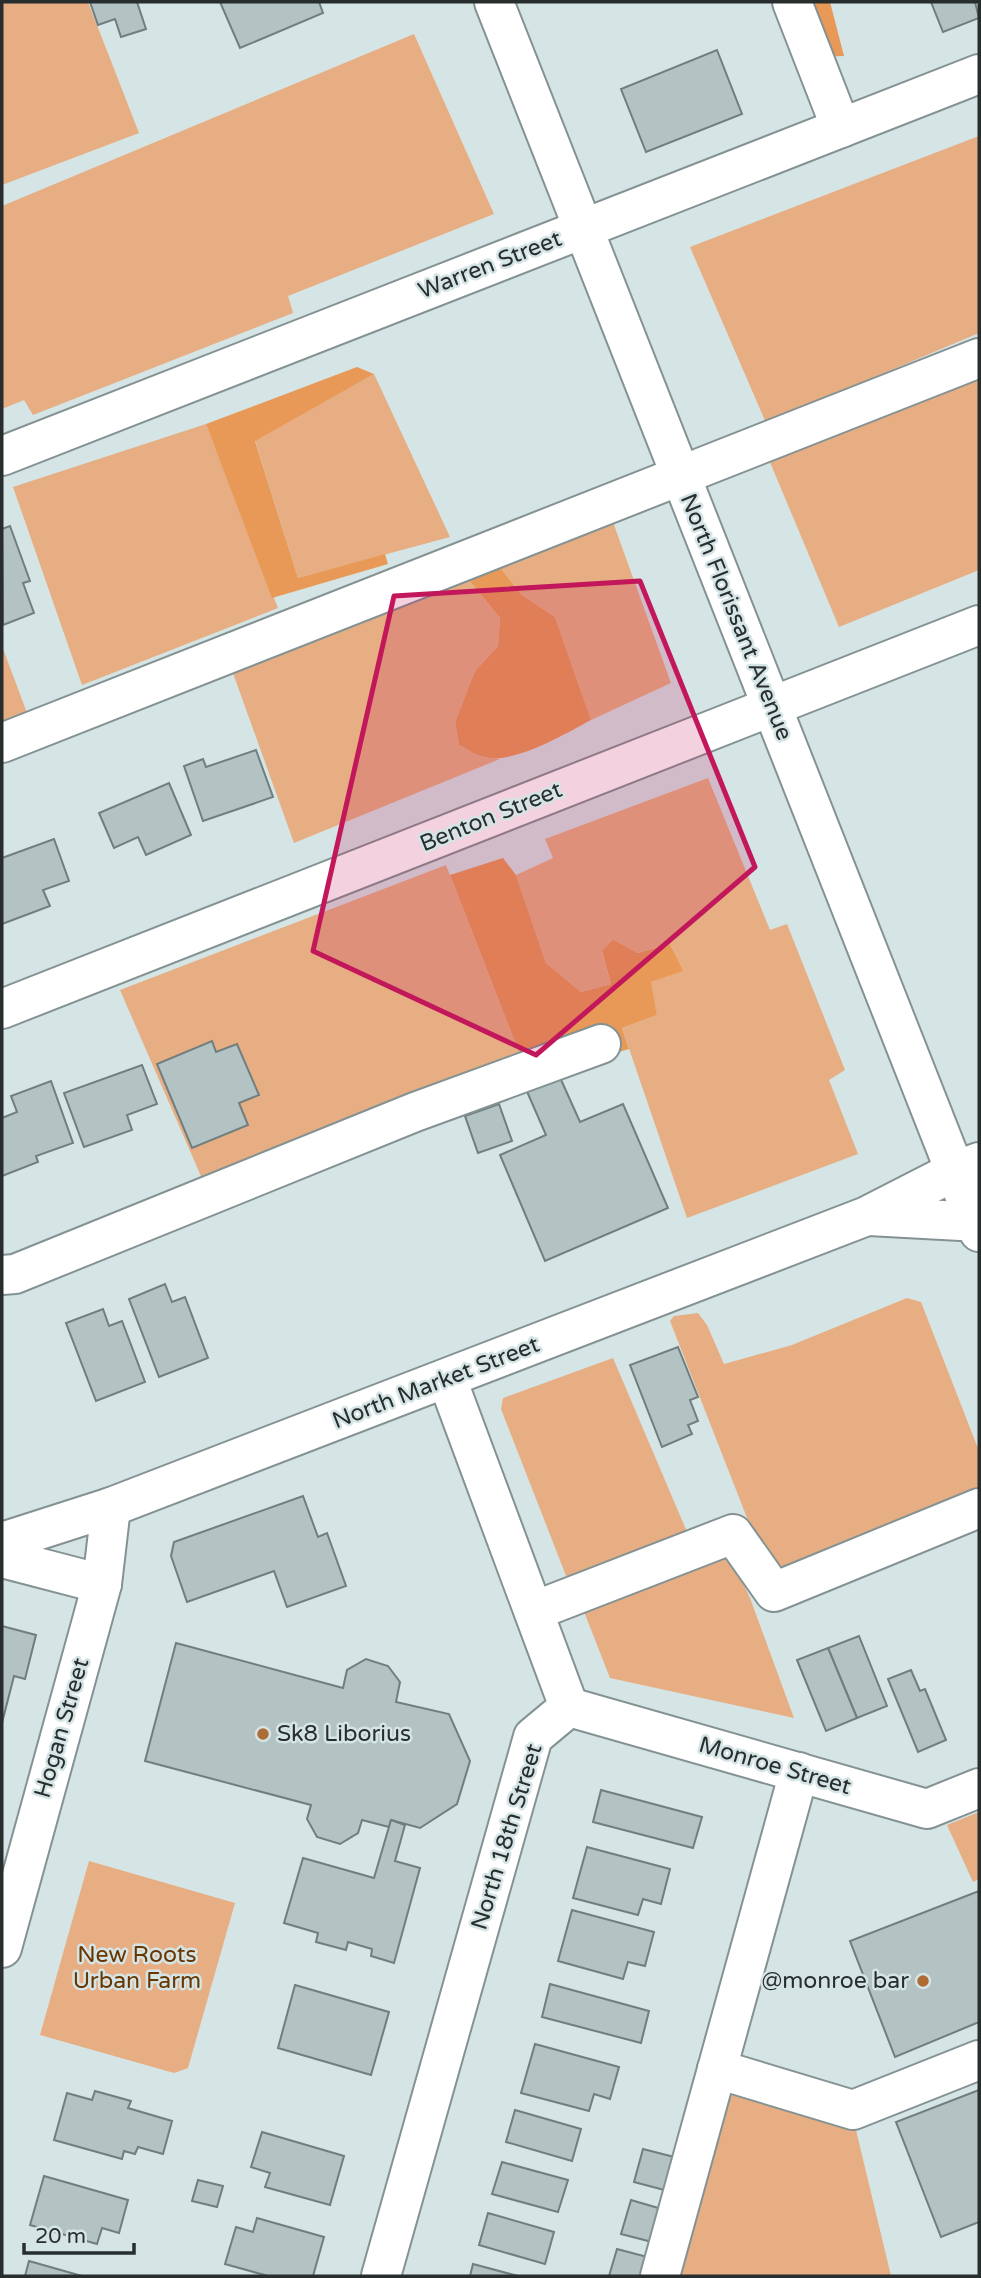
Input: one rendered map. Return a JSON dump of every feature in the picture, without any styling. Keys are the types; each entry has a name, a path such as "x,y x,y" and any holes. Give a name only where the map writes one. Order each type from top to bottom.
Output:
{"street":[{"name":"North Florissant Avenue","path":"494,2 771,706 967,1166 978,1226"},
{"path":"792,2 841,128"},
{"name":"Warren Street","path":"2,457 979,74"},
{"path":"2,743 979,358"},
{"name":"Benton Street","path":"2,1009 979,625"},
{"path":"2,1275 15,1274 415,1112 601,1044"},
{"name":"North Market Street","path":"2,1542 111,1507 867,1216 967,1166"},
{"name":"North Market Street","path":"867,1216 978,1226"},
{"path":"447,1379 569,1707"},
{"name":"Hogan Street","path":"2,1948 8,1894 102,1584 111,1507"},
{"path":"534,1611 733,1534 774,1592 979,1508"},
{"path":"2,1558 102,1584"},
{"name":"Monroe Street","path":"569,1707 927,1809 979,1788"},
{"name":"North 18th Street","path":"381,2276 533,1737 569,1707"},
{"path":"660,2276 799,1772"},
{"path":"717,2069 853,2110 979,2060"}],"highlighted area":[{"path":"640,581 755,867 536,1055 313,951 394,596"}],"green space":[{"path":"2,2 88,2 139,133 2,185"},
{"path":"414,34 494,214 288,296 293,313 33,415 24,400 2,409 2,206"},
{"path":"979,136 979,333 766,423 690,247"},
{"path":"979,373 979,570 839,627 767,455"},
{"path":"374,374 450,537 298,578 255,440"},
{"path":"206,424 278,608 82,685 13,487"},
{"path":"609,511 671,683 591,720 555,617 522,595 491,556"},
{"path":"464,574 500,618 498,646 475,671 455,722 459,745 483,757 500,759 294,843 229,662"},
{"path":"2,646 27,713 2,723"},
{"path":"708,778 770,930 787,924 845,1070 829,1080 858,1154 687,1218 622,1028 657,1015 650,982 682,971 670,944 636,953 602,952 611,984 581,992 546,963 516,875 553,858 545,839"},
{"path":"446,865 520,1055 204,1183 120,990"},
{"path":"907,1298 921,1302 979,1451 979,1492 769,1574 670,1321 674,1316 698,1313 707,1325 724,1364 792,1345"},
{"path":"613,1358 690,1539 570,1586 501,1409 503,1398"},
{"path":"727,1550 750,1598 794,1718 610,1678 581,1604"},
{"path":"979,1812 979,1879 973,1882 947,1825"},
{"name":"New Roots Urban Farm","path":"89,1861 235,1903 188,2068 174,2073 40,2035"},
{"path":"727,2094 855,2126 891,2276 680,2276"}],"shaded area":[{"path":"798,2 830,2 844,56 818,57"},
{"path":"357,367 374,374 255,441 298,578 385,554 388,564 272,598 206,424"},
{"path":"491,556 522,595 555,617 591,720 524,753 496,758 481,756 459,745 455,722 475,671 498,646 500,618 464,574"},
{"path":"503,858 516,875 546,963 581,992 611,984 602,951 613,940 637,953 670,944 683,971 651,982 657,1015 622,1028 629,1049 615,1053 520,1055 450,875"}],"building":[{"path":"90,2 137,2 146,29 121,37 115,19 98,25"},
{"path":"220,2 319,2 323,13 240,48"},
{"path":"931,2 975,2 979,18 943,32"},
{"path":"717,50 742,114 646,152 621,89"},
{"path":"10,526 30,581 23,583 34,613 3,625 2,529"},
{"path":"256,750 273,797 203,821 184,766 203,759 206,767"},
{"path":"169,783 191,835 146,855 138,837 114,848 99,813"},
{"path":"54,839 69,881 43,890 50,906 2,924 2,858"},
{"path":"212,1041 216,1052 237,1044 259,1095 239,1103 248,1125 192,1148 157,1064"},
{"path":"142,1065 157,1104 127,1115 132,1130 84,1147 64,1093"},
{"path":"558,1073 580,1122 623,1104 668,1208 545,1261 500,1155 546,1135 525,1087"},
{"path":"51,1081 73,1143 36,1156 38,1162 2,1176 2,1118 17,1112 11,1096"},
{"path":"499,1104 512,1141 478,1153 465,1116"},
{"path":"165,1284 172,1302 185,1297 208,1358 159,1377 129,1299"},
{"path":"103,1309 109,1326 122,1321 145,1382 96,1401 66,1323"},
{"path":"678,1347 698,1397 690,1400 698,1421 688,1425 692,1434 662,1447 630,1365"},
{"path":"303,1496 318,1537 327,1533 346,1586 287,1607 274,1571 187,1602 171,1556 174,1542"},
{"path":"2,1626 36,1635 25,1679 14,1676 2,1723"},
{"path":"859,1636 887,1706 857,1718 828,1648"},
{"path":"176,1643 343,1688 347,1670 366,1659 388,1666 400,1682 396,1702 449,1714 470,1761 457,1804 420,1828 391,1820 389,1827 362,1820 358,1833 340,1844 317,1837 307,1819 311,1805 145,1761"},
{"path":"828,1648 857,1718 826,1731 797,1660"},
{"path":"911,1670 920,1691 925,1689 946,1740 918,1752 888,1679"},
{"path":"601,1790 702,1817 693,1848 593,1822"},
{"path":"391,1820 405,1825 395,1861 420,1868 394,1963 371,1956 372,1949 348,1942 346,1950 316,1942 318,1933 284,1923 303,1858 374,1878"},
{"path":"587,1847 670,1869 661,1904 643,1899 638,1915 573,1898"},
{"name":"@monroe bar","path":"979,1891 979,2022 895,2057 850,1941"},
{"path":"572,1910 654,1932 645,1966 628,1962 623,1979 558,1961"},
{"path":"550,1984 649,2011 641,2043 542,2017"},
{"path":"295,1985 389,2012 371,2075 278,2048"},
{"path":"535,2044 619,2067 610,2099 594,2094 589,2111 521,2093"},
{"path":"979,2090 979,2222 941,2237 896,2122"},
{"path":"95,2091 131,2101 128,2108 172,2121 163,2154 138,2147 135,2154 124,2151 122,2159 54,2140 67,2093 92,2100"},
{"path":"515,2110 581,2129 572,2161 506,2142"},
{"path":"262,2132 344,2156 330,2205 265,2187 270,2173 251,2167"},
{"path":"643,2149 678,2158 668,2191 634,2182"},
{"path":"502,2162 568,2180 558,2212 492,2194"},
{"path":"44,2176 128,2200 119,2233 102,2228 97,2244 30,2225"},
{"path":"198,2180 223,2186 217,2207 192,2201"},
{"path":"631,2200 665,2210 656,2243 621,2234"},
{"path":"488,2213 554,2232 545,2264 479,2245"},
{"path":"257,2218 324,2237 313,2276 268,2276 225,2264 236,2227 253,2232"},
{"path":"617,2249 651,2258 646,2276 609,2276"},
{"path":"29,2261 82,2276 25,2276"},
{"path":"473,2264 518,2276 470,2276"}],"place":[{"name":"Sk8 Liborius","path":"263,1734"},
{"name":"@monroe bar","path":"923,1981"}]}
